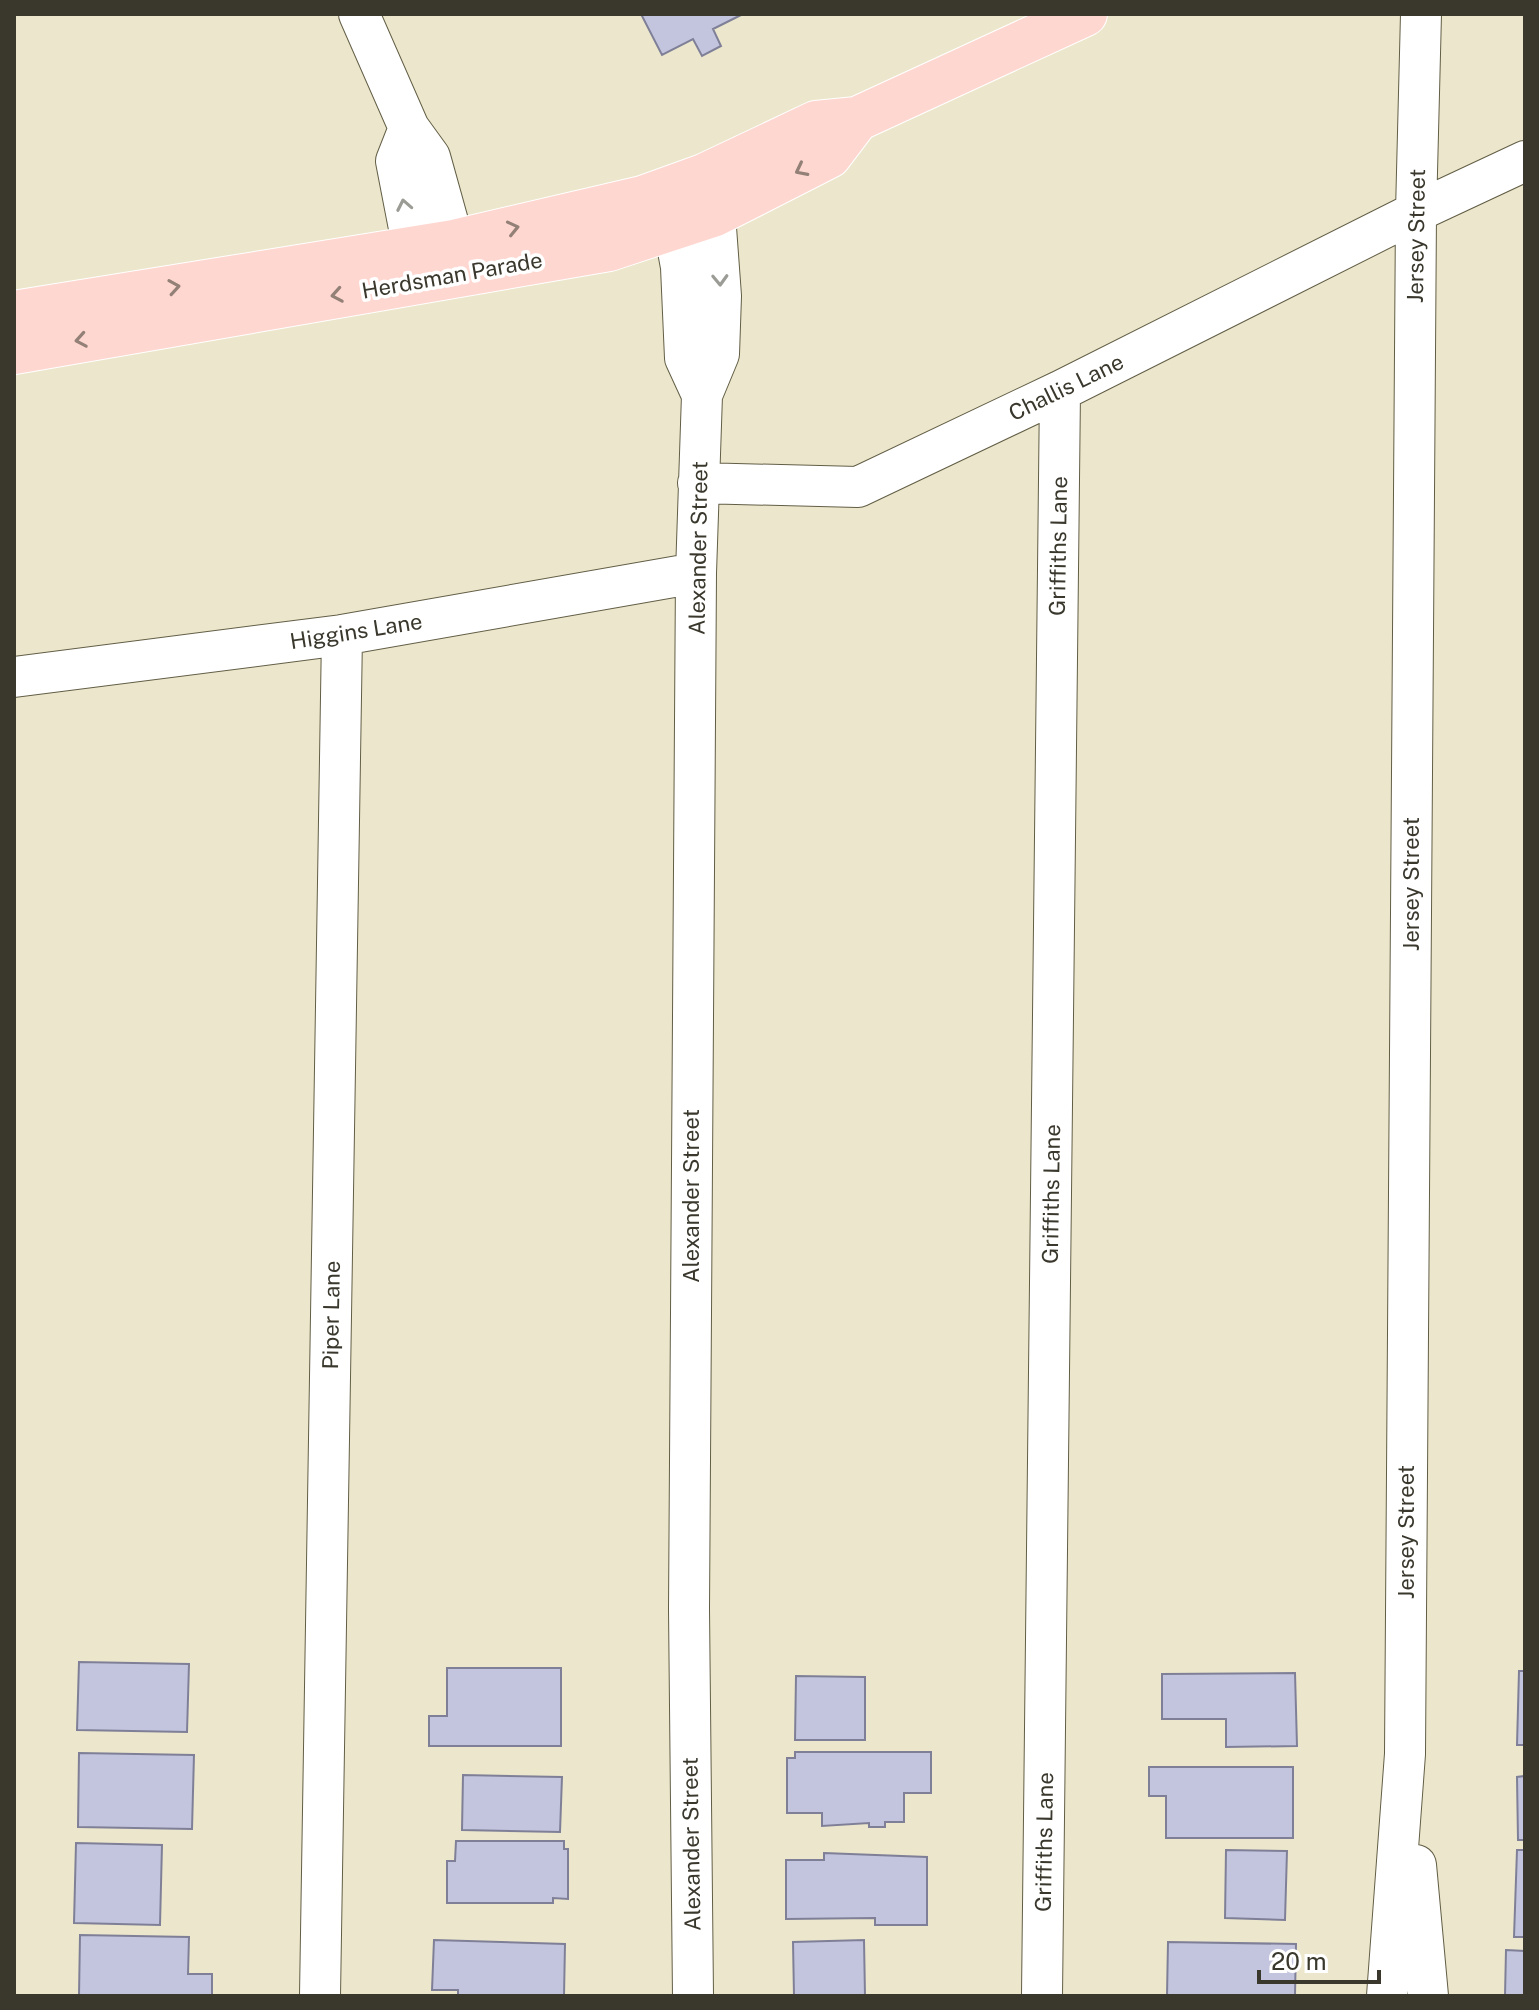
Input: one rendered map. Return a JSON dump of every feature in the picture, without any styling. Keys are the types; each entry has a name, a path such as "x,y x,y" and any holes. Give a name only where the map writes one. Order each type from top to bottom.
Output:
{"main road":[{"name":"Herdsman Parade","path":"14,313 437,261 609,249 690,202 829,156 857,119 1085,14"},
{"name":"Herdsman Parade","path":"14,352 437,261"}],"street":[{"path":"359,14 409,128 396,161 437,261"},
{"name":"Jersey Street","path":"1387,1996 1405,1754 1416,212 1421,14"},
{"name":"Challis Lane","path":"698,483 858,487 1060,391 1416,212 1525,161"},
{"name":"Alexander Street","path":"690,202 720,280 719,354 702,395 696,573 689,1594 693,1996"},
{"name":"Griffiths Lane","path":"1042,1996 1060,391"},
{"name":"Higgins Lane","path":"14,677 342,635 696,573"},
{"name":"Piper Lane","path":"320,1996 342,635"},
{"name":"Jersey Street","path":"1405,1754 1428,1996"}],"building":[{"path":"641,14 743,14 713,29 721,46 702,56 693,39 662,55"},
{"path":"79,1662 189,1664 187,1732 77,1730"},
{"path":"447,1668 561,1668 561,1746 429,1746 429,1716 447,1716"},
{"path":"1519,1671 1525,1671 1525,1745 1517,1745"},
{"path":"1295,1673 1297,1746 1226,1747 1226,1719 1162,1719 1162,1674"},
{"path":"796,1676 865,1677 865,1740 795,1740"},
{"path":"795,1752 931,1752 931,1793 904,1793 904,1822 885,1822 885,1827 869,1827 869,1823 822,1826 822,1813 787,1813 787,1758 795,1758"},
{"path":"79,1753 194,1755 192,1829 78,1827"},
{"path":"1149,1767 1293,1767 1293,1838 1166,1838 1166,1796 1149,1796"},
{"path":"463,1775 562,1777 560,1832 462,1830"},
{"path":"1525,1776 1525,1840 1518,1840 1517,1777"},
{"path":"456,1841 564,1841 564,1849 568,1849 568,1899 553,1898 553,1903 447,1903 447,1861 455,1861"},
{"path":"76,1843 162,1845 160,1925 74,1923"},
{"path":"1226,1850 1287,1851 1285,1920 1225,1918"},
{"path":"1517,1850 1525,1850 1525,1937 1514,1937"},
{"path":"824,1853 927,1857 927,1925 875,1925 875,1918 786,1919 786,1860 824,1860"},
{"path":"80,1935 189,1937 188,1974 212,1974 212,1996 79,1996"},
{"path":"434,1940 565,1944 564,1996 458,1996 458,1990 432,1990"},
{"path":"864,1940 865,1996 794,1996 793,1942"},
{"path":"1168,1942 1296,1944 1295,1996 1167,1996"},
{"path":"1506,1950 1525,1951 1525,1996 1505,1996"}]}
